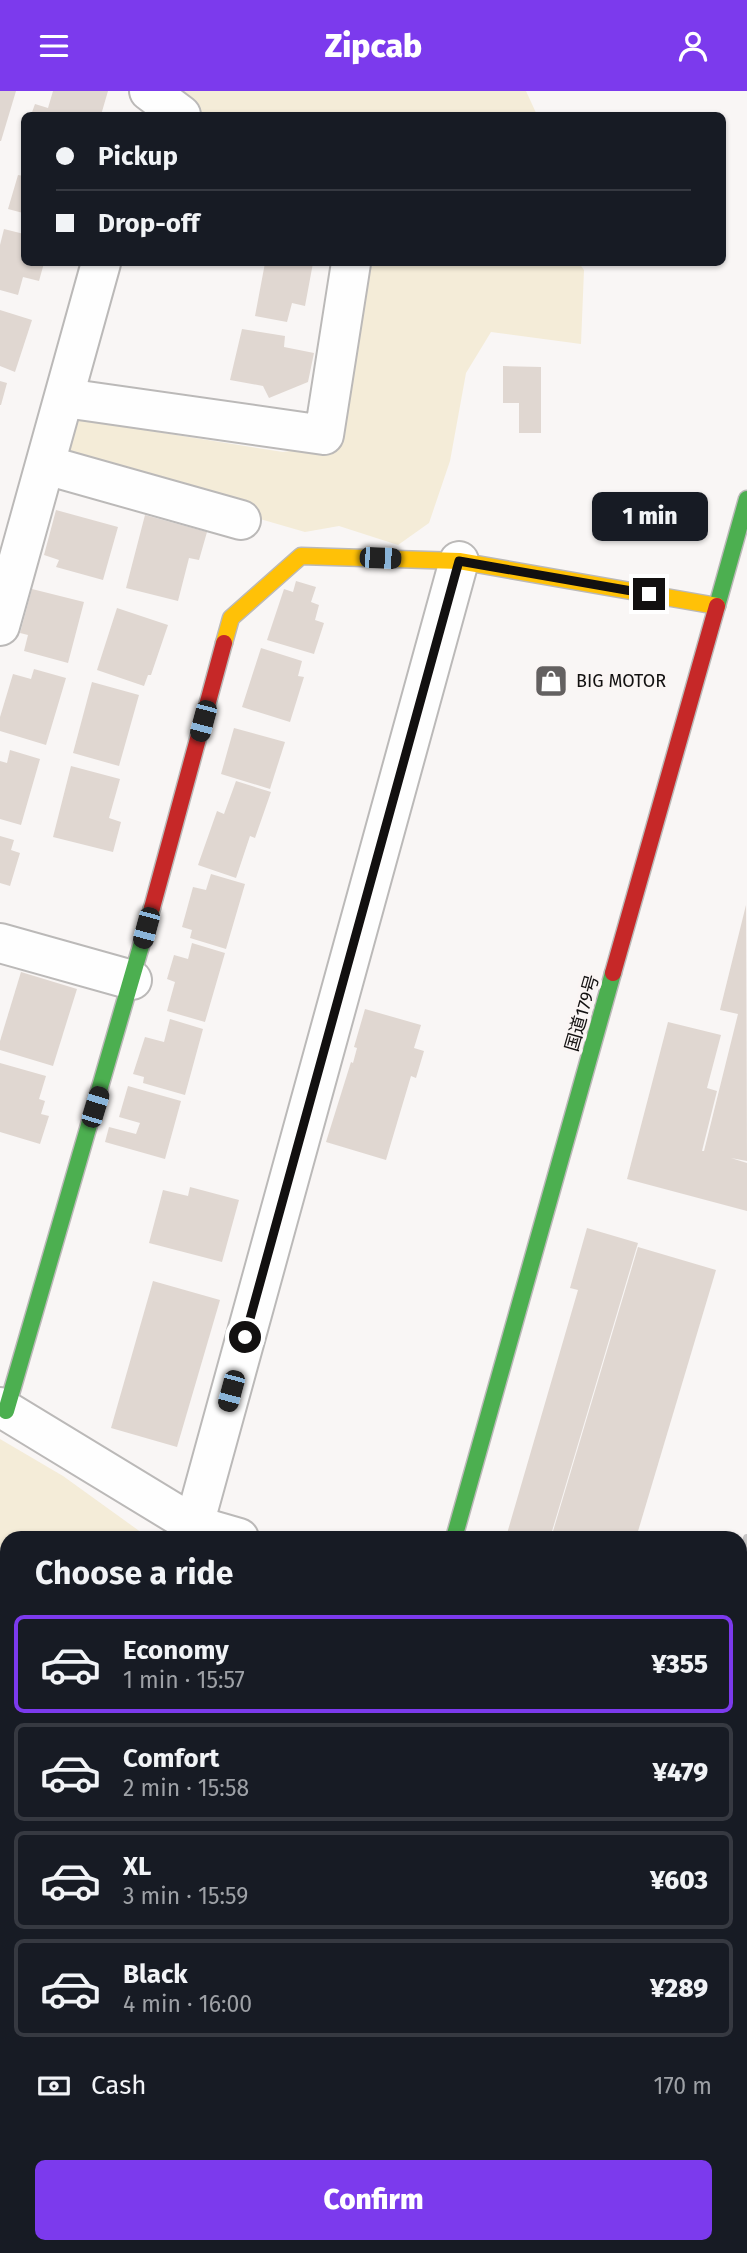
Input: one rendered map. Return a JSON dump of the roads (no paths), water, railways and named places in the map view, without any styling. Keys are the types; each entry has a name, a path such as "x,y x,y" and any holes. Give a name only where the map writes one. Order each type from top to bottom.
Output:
{"main road":[{"name":"国道179号","path":"456,1531 747,499"},
{"path":"3,1409 132,980 231,618 301,556 459,561 717,605"}],"street":[{"path":"142,112 149,91 177,112"},
{"path":"0,626 100,266"},
{"path":"65,398 324,435 351,266"},
{"path":"46,465 241,520"},
{"path":"194,1525 459,561"},
{"path":"0,943 132,980"},
{"path":"3,1409 194,1525 215,1531"}],"place":[{"name":"BIG MOTOR","path":"551,681"}]}
